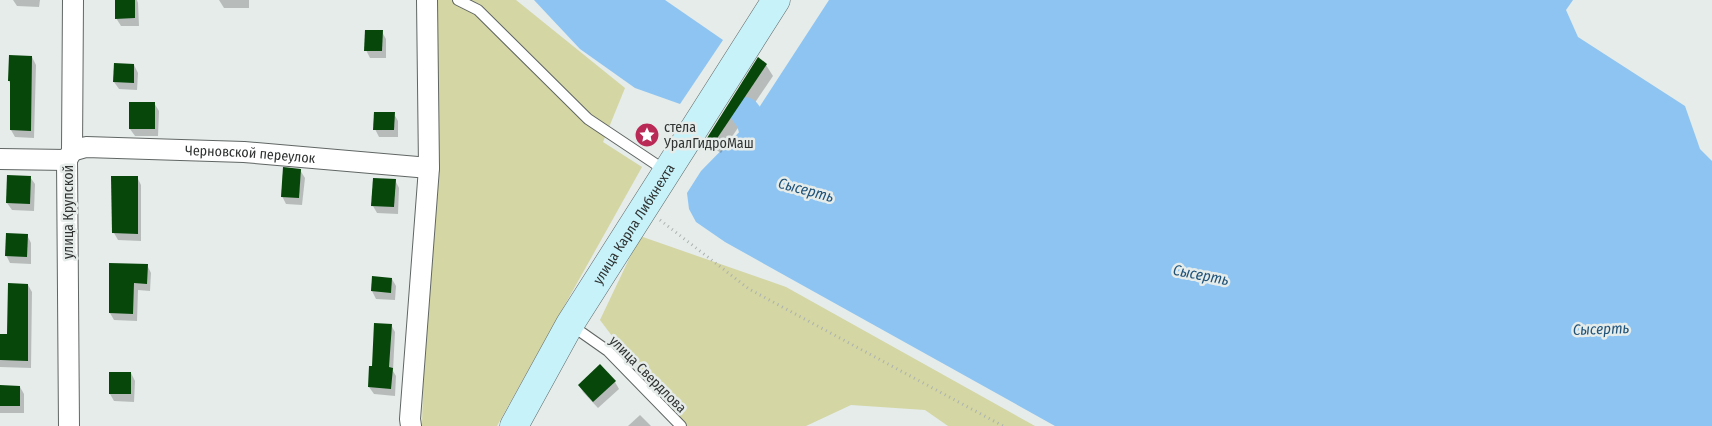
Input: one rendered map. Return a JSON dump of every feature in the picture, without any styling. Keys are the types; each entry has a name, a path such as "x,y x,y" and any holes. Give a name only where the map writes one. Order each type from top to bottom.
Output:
{"street":[{"name":"улица Крупской","path":"69,426 69,156 73,0"},
{"path":"411,426 429,168 427,0"},
{"name":"улица Карла Либкнехта","path":"514,426 570,324 776,0"},
{"name":"Черновской переулок","path":"0,159 69,156 86,147 244,152 429,168"}],"lane":[{"path":"458,0 478,10 588,119 667,172"},
{"name":"улица Свердлова","path":"570,324 608,351 681,426"}],"path":[{"path":"644,207 749,289 1004,426"}],"green space":[{"path":"438,0 516,0 625,88 603,142 642,167 497,426 422,426 433,237"},
{"path":"640,236 786,287 1035,426 948,426 925,410 851,405 806,426 680,426 600,320"}],"water":[{"path":"534,0 665,0 723,40 680,104 635,88 580,49"},
{"path":"829,0 1573,0 1566,10 1578,37 1685,106 1700,149 1712,161 1712,426 1055,426 725,242 696,222 689,209 687,193 701,171 751,120"}],"building":[{"path":"115,0 135,0 135,18 115,19"},
{"path":"365,30 383,30 382,51 364,51"},
{"path":"9,55 32,56 31,131 10,130"},
{"path":"758,57 767,64 714,143 707,138"},
{"path":"114,63 134,64 134,83 113,82"},
{"path":"129,102 155,102 155,129 129,129"},
{"path":"374,112 395,112 394,130 373,130"},
{"path":"283,167 301,169 299,198 281,197"},
{"path":"7,175 31,176 30,204 6,203"},
{"path":"111,176 138,176 138,234 112,233"},
{"path":"373,178 396,179 394,207 371,206"},
{"path":"6,233 28,234 27,257 5,256"},
{"path":"109,263 148,264 147,284 134,283 133,314 109,313"},
{"path":"372,276 392,278 391,293 371,291"},
{"path":"8,283 28,284 28,361 0,360 0,334 7,334"},
{"path":"374,323 392,324 389,367 393,368 391,389 368,387 369,366 372,366"},
{"path":"600,364 616,381 593,402 578,385"},
{"path":"109,372 131,372 131,394 109,394"},
{"path":"0,385 20,386 20,406 0,406"}],"waterway":[{"name":"Сысерть","path":"745,112 751,120 763,161"}],"place":[{"name":"стела УралГидроМаш","path":"647,135"}]}
